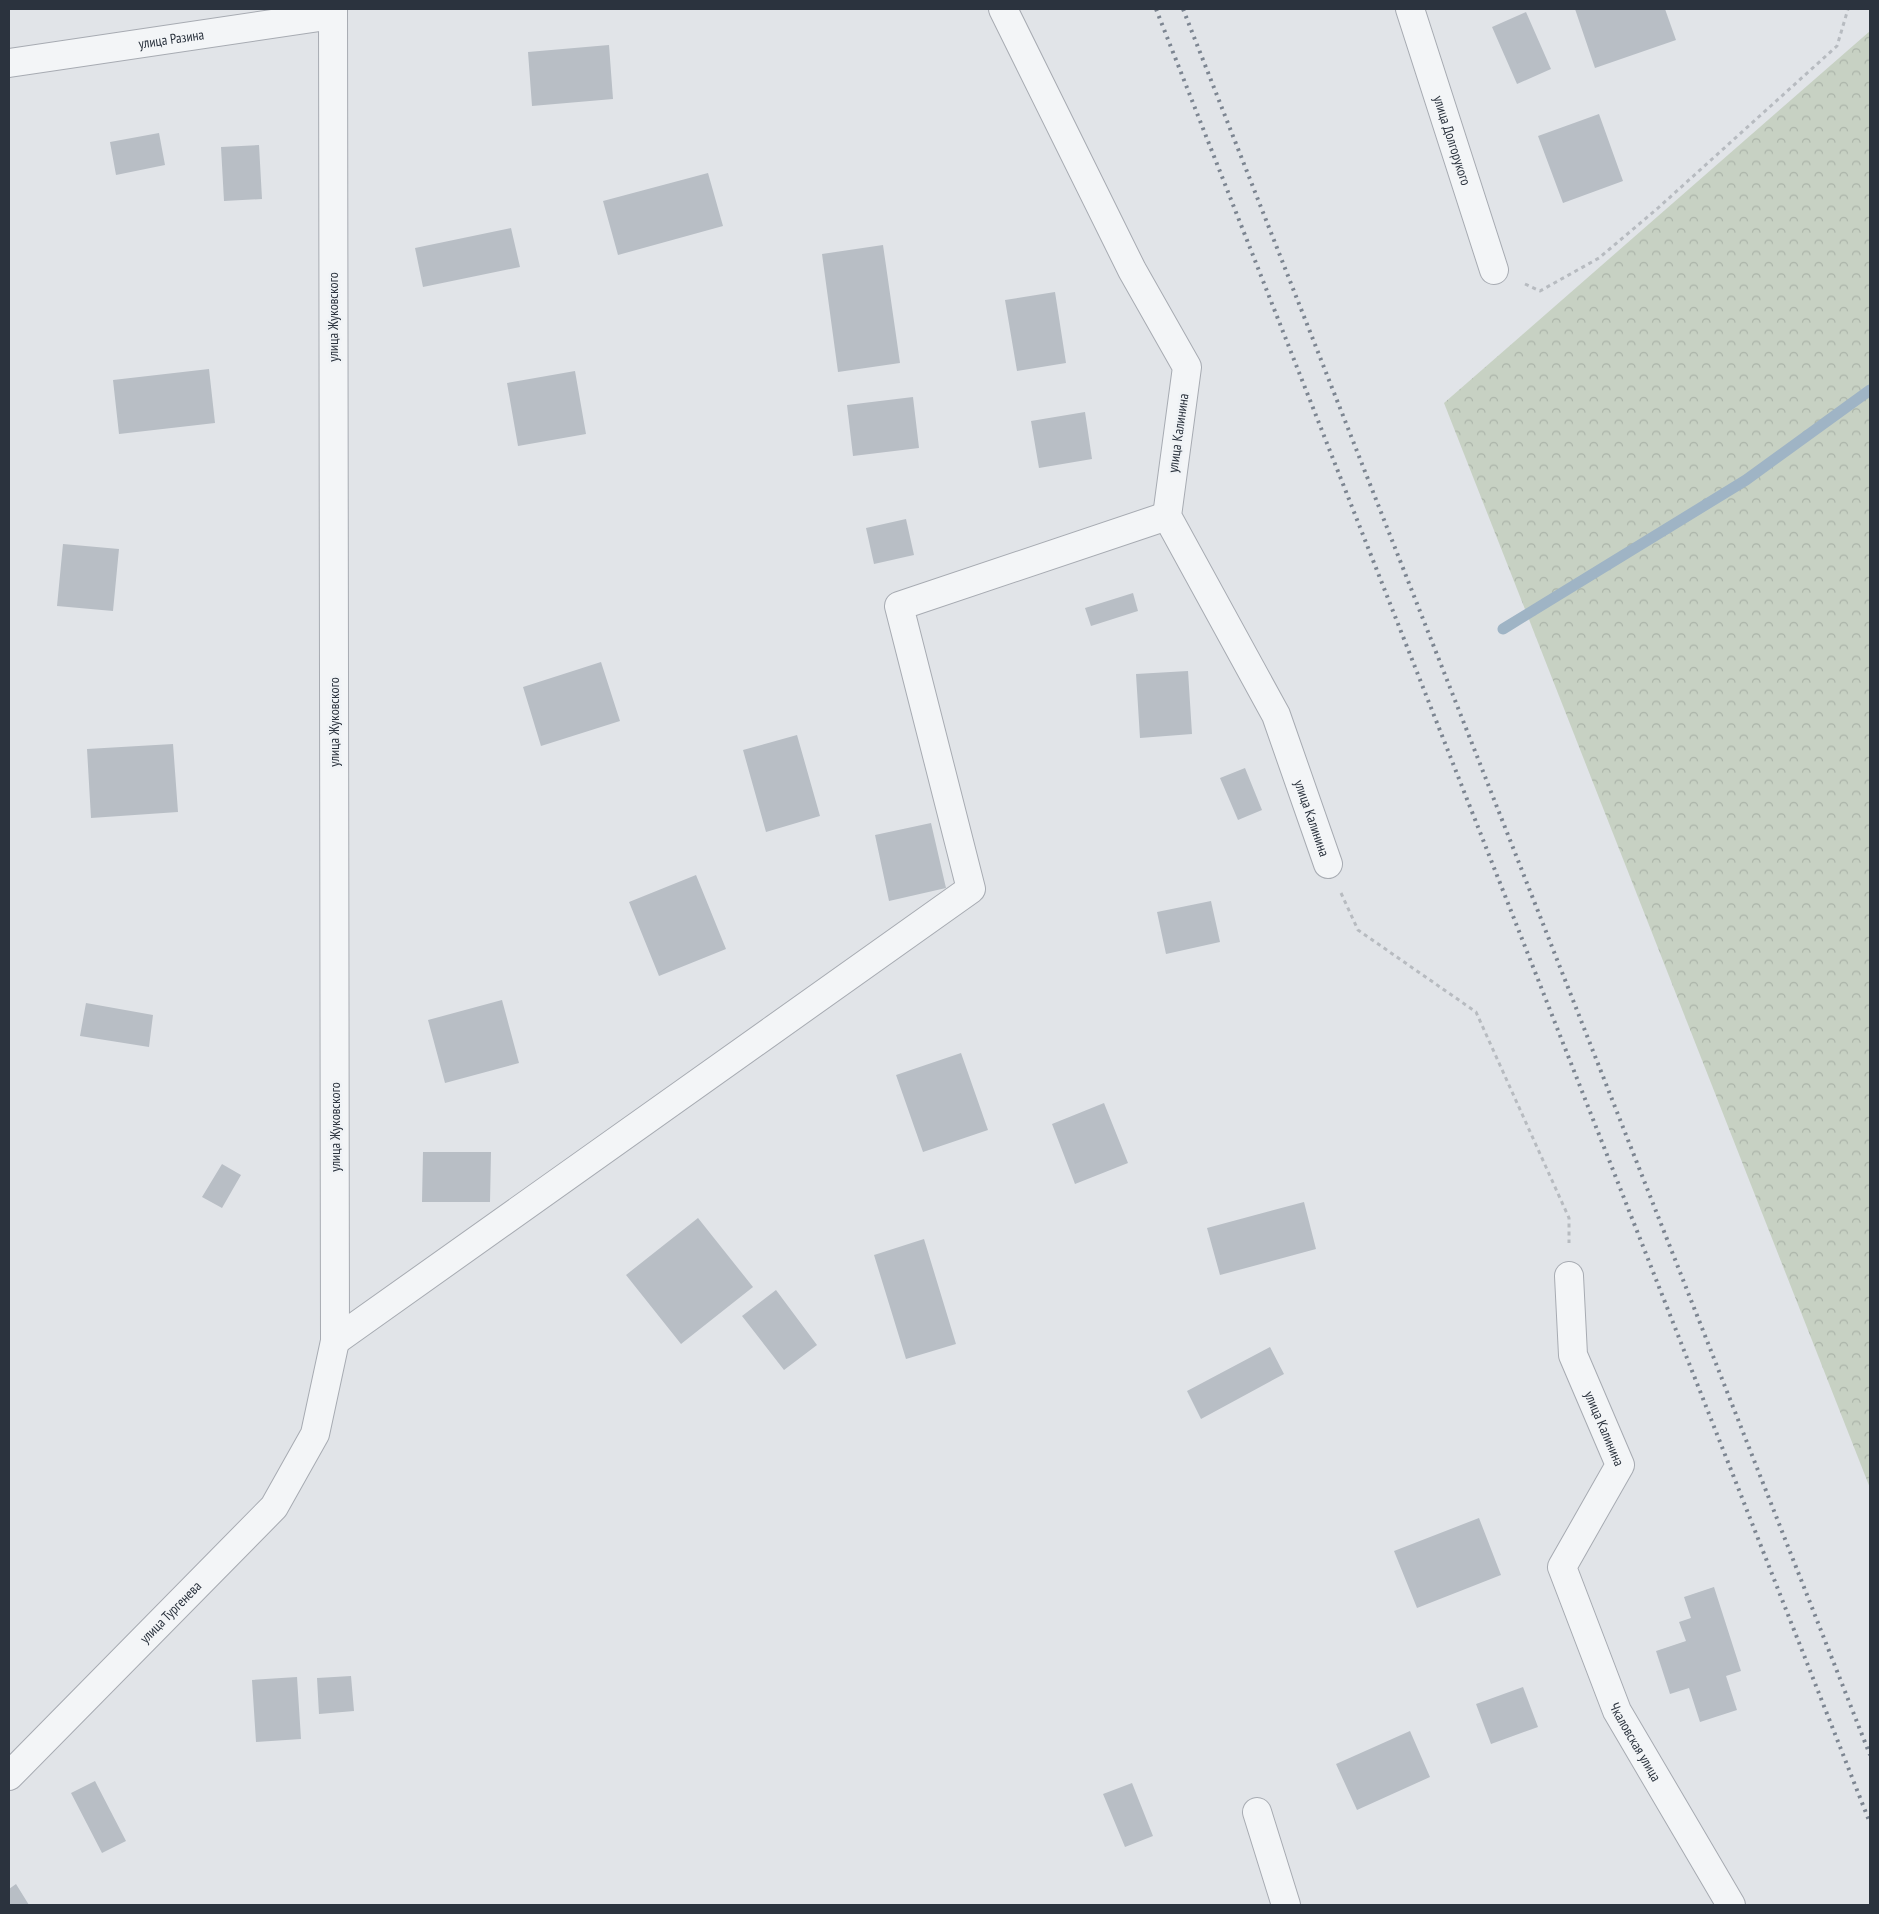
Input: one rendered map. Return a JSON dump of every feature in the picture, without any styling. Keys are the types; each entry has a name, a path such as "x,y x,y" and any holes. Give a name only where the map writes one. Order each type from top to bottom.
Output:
{"street":[{"name":"улица Калинина","path":"1003,9 1132,270 1187,367 1166,516 1276,715 1328,864"},
{"name":"улица Долгорукого","path":"1410,9 1494,270"},
{"name":"улица Разина","path":"9,63 333,12"},
{"name":"улица Жуковского","path":"315,1434 335,1341 333,12"},
{"path":"335,1341 971,889 899,606 1166,516"},
{"name":"улица Калинина","path":"1562,1567 1620,1465 1573,1355 1569,1276"},
{"name":"улица Тургенева","path":"9,1776 274,1507 315,1434"},
{"name":"Чкаловская улица","path":"1562,1567 1617,1711 1731,1905"},
{"path":"1257,1812 1286,1905"}],"path":[{"path":"1494,270 1540,291 1599,258 1658,208 1837,46 1848,9"},
{"path":"1328,864 1358,930 1476,1012 1569,1218 1569,1276"}],"green space":[{"path":"1870,31 1870,1488 1444,403"}],"building":[{"path":"1575,9 1665,9 1676,40 1595,68"},
{"path":"1526,12 1551,69 1517,84 1492,27"},
{"path":"609,45 613,99 532,106 528,52"},
{"path":"1599,114 1623,181 1563,203 1538,136"},
{"path":"159,133 165,165 116,175 110,142"},
{"path":"259,145 262,199 224,201 221,147"},
{"path":"708,173 723,226 618,255 603,201"},
{"path":"511,228 520,267 423,287 415,248"},
{"path":"883,245 900,363 838,372 822,254"},
{"path":"1055,292 1066,363 1017,371 1005,300"},
{"path":"209,369 215,423 119,434 113,380"},
{"path":"575,371 586,434 518,446 507,383"},
{"path":"913,397 919,448 853,456 847,405"},
{"path":"1085,412 1092,459 1039,468 1031,421"},
{"path":"906,519 914,555 874,564 866,528"},
{"path":"63,544 119,549 113,611 57,606"},
{"path":"1133,593 1138,611 1091,626 1085,608"},
{"path":"601,662 620,721 541,746 523,687"},
{"path":"1188,671 1192,734 1140,738 1136,674"},
{"path":"797,735 820,816 766,832 743,750"},
{"path":"173,744 178,812 91,818 87,749"},
{"path":"1245,768 1262,810 1238,820 1220,778"},
{"path":"931,823 946,888 889,901 875,835"},
{"path":"696,875 726,949 659,976 629,902"},
{"path":"1211,901 1220,942 1166,954 1157,912"},
{"path":"502,1000 519,1063 445,1083 428,1020"},
{"path":"86,1003 153,1015 149,1047 80,1036"},
{"path":"961,1053 988,1130 923,1152 896,1075"},
{"path":"1104,1103 1128,1163 1075,1184 1052,1124"},
{"path":"423,1152 491,1152 490,1202 422,1202"},
{"path":"222,1164 241,1175 222,1208 202,1197"},
{"path":"1304,1202 1316,1249 1220,1275 1207,1228"},
{"path":"698,1218 753,1287 681,1344 626,1275"},
{"path":"924,1239 956,1344 906,1359 874,1255"},
{"path":"776,1290 817,1345 784,1370 742,1316"},
{"path":"1270,1347 1284,1374 1201,1419 1187,1391"},
{"path":"1479,1518 1501,1575 1417,1608 1394,1551"},
{"path":"1714,1587 1741,1671 1726,1676 1737,1710 1700,1722 1689,1688 1670,1694 1656,1651 1686,1641 1679,1622 1691,1618 1684,1597"},
{"path":"351,1676 354,1711 319,1714 317,1678"},
{"path":"297,1677 301,1739 256,1742 252,1680"},
{"path":"1523,1687 1538,1727 1491,1744 1476,1704"},
{"path":"1410,1731 1430,1777 1357,1810 1336,1764"},
{"path":"95,1781 126,1841 102,1853 71,1793"},
{"path":"1132,1783 1153,1836 1125,1847 1103,1794"},
{"path":"16,1884 29,1905 9,1905 9,1889"}],"waterway":[{"path":"1503,629 1746,480 1870,390"}],"railway":[{"path":"1156,9 1870,1823"},
{"path":"1183,9 1870,1755"}]}
